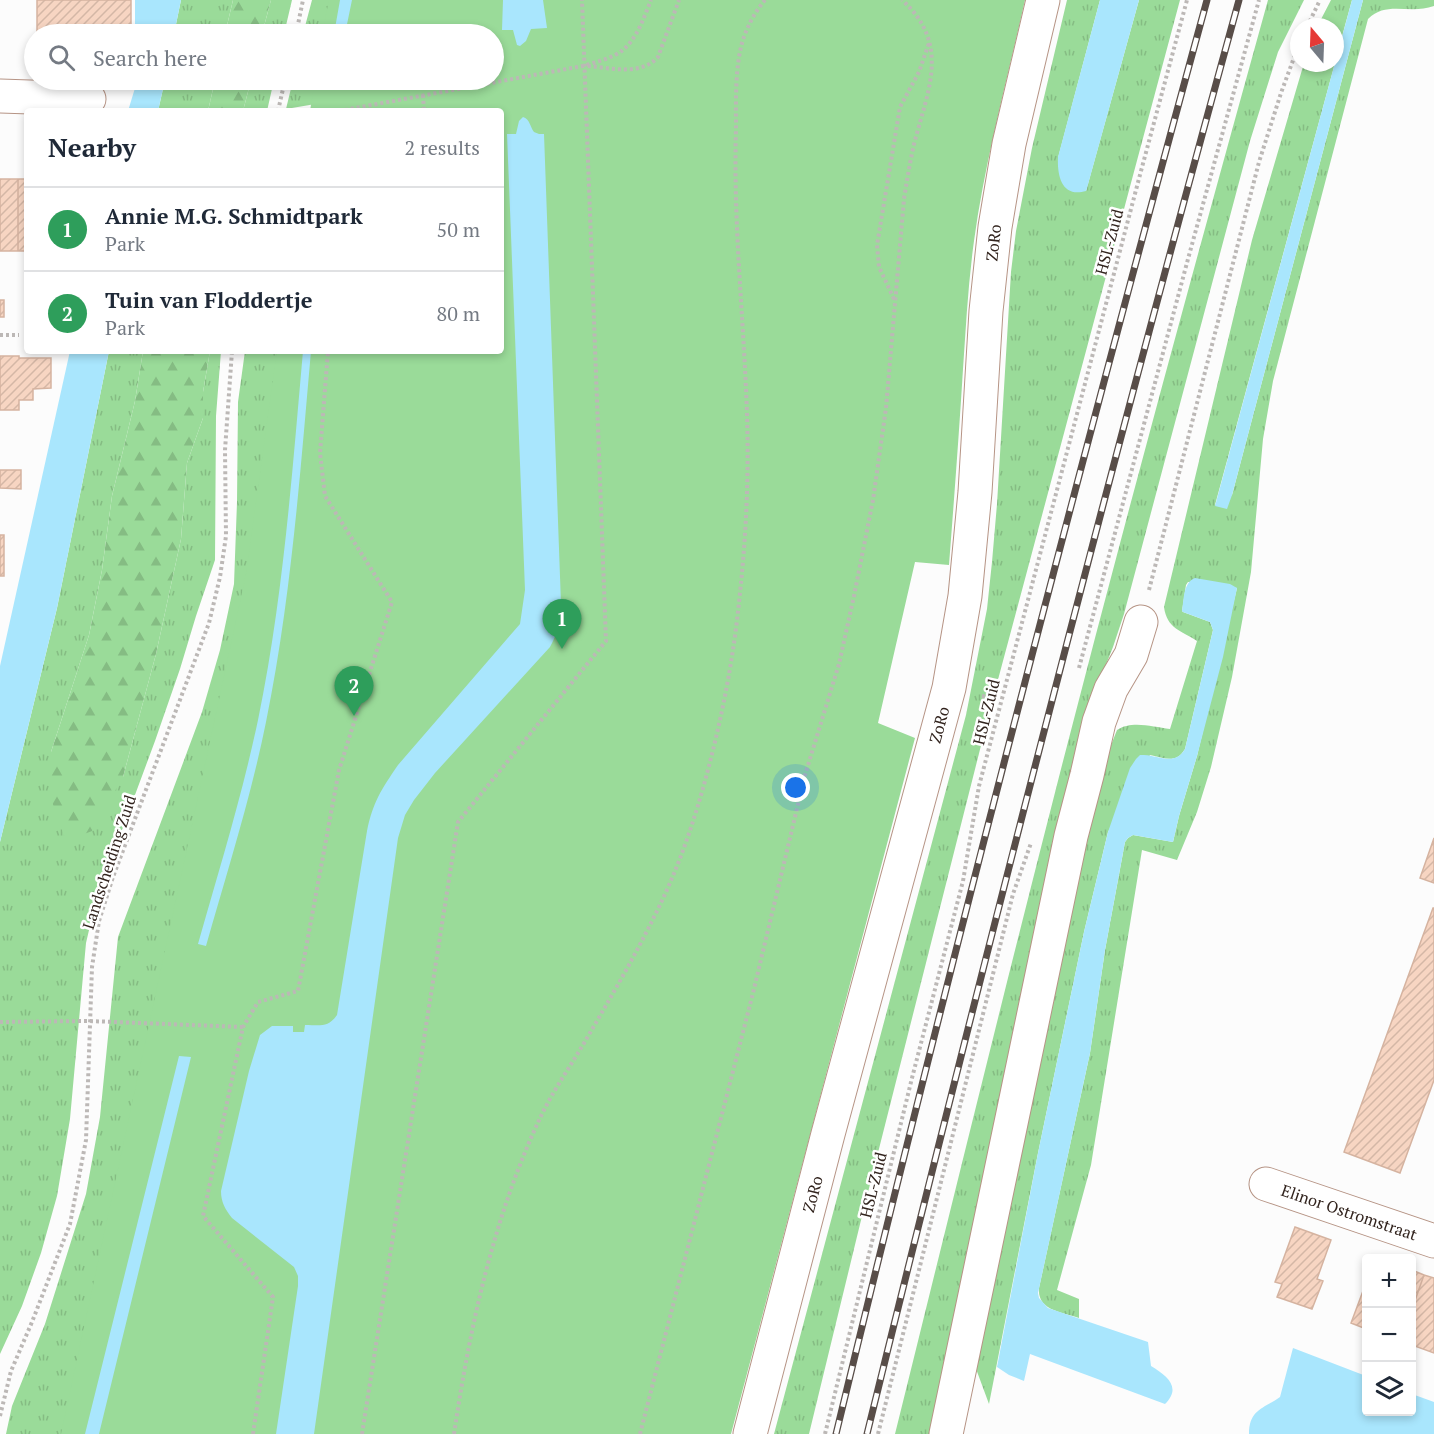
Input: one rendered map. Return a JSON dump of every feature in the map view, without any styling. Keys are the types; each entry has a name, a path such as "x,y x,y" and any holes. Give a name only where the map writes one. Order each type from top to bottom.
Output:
{"street":[{"name":"ZoRo","path":"750,1434 951,676 967,584 986,311 995,227 1009,144 1043,0"},
{"path":"0,96 89,99"},
{"path":"946,1434 1071,836 1088,775 1099,722 1111,689 1131,655 1141,622"},
{"name":"Elinor Ostromstraat","path":"1266,1184 1434,1241"}],"path":[{"path":"298,24 303,0"},
{"path":"362,1434 458,822 606,641 582,0"},
{"path":"504,80 583,66 622,51 634,38 651,0"},
{"path":"583,66 634,69 653,62 679,0"},
{"path":"454,1434 461,1389 496,1233 518,1170 542,1114 611,997 657,911 680,860 702,795 722,713 733,656 739,605 745,541 747,477 747,414 736,230 737,77 741,46 757,9 764,0"},
{"path":"640,1434 750,1005 805,776 839,664 873,500 886,408 904,199 908,173 928,97 933,64 930,42 920,21 902,0"},
{"name":"HSL-Zuid","path":"825,1434 906,1101 963,881 979,786 1187,0"},
{"path":"1078,675 1259,0"},
{"path":"1311,18 1320,0"},
{"path":"894,301 879,267 877,245 900,107 920,72 930,42"},
{"path":"1141,622 1259,162 1290,68"},
{"path":"279,108 283,90"},
{"path":"355,108 451,90"},
{"path":"423,95 424,108"},
{"path":"0,335 19,335"},
{"name":"Landscheiding Zuid","path":"0,1416 11,1371 70,1224 86,1140 92,967 99,921 209,622 220,577 226,536 225,450 232,354"},
{"path":"253,1434 273,1297 202,1216 243,1027 258,1002 298,991 339,770 392,602 325,496 320,453 328,354"},
{"path":"878,1434 1013,894 1031,842"},
{"path":"0,1022 89,1021 243,1027"}],"green space":[{"path":"181,0 233,0 227,24 176,24"},
{"path":"233,0 271,0 265,24 227,24"},
{"path":"271,0 292,0 286,24 265,24"},
{"path":"312,0 340,0 336,24 306,24"},
{"path":"329,0 1025,0 990,151 974,241 967,305 949,565 915,562 878,723 915,738 731,1434 61,1434 246,574 277,354 504,354 504,108 310,108 313,90 504,90 504,24 324,24"},
{"path":"1067,0 1100,0 1058,158 1058,166 1086,191 1139,0 1180,0 992,702 809,1434 774,1434 966,715 987,609 992,562 1011,272 1016,231 1032,148"},
{"path":"1268,0 1304,0 1295,18 1290,18 1290,28 1278,52 1250,141 1124,614 1097,687 937,1434 895,1434 1019,935 1163,384"},
{"path":"1331,0 1352,0 1344,29 1344,18 1322,18"},
{"path":"1363,0 1434,0 1434,6 1383,10 1368,19 1273,381 1263,439 1251,572 1232,677 1211,767 1197,812 1177,860 1142,850 1091,1165 1057,1290 1079,1299 1079,1318 1047,1306 1039,1296 1039,1288 1090,1053 1105,950 1125,842 1133,835 1173,842 1197,756 1237,588 1188,582 1186,585 1182,611 1210,622 1213,630 1185,749 1182,754 1174,758 1150,755 1108,832 1084,932 1038,1153 989,1404 972,1358 1098,778 1117,730 1129,725 1170,729 1197,641 1172,625 1164,607 1252,240 1301,72 1333,72 1215,505 1232,495"},
{"path":"163,90 213,90 209,108 159,108"},
{"path":"213,90 248,90 244,108 209,108"},
{"path":"248,90 272,90 268,108 244,108"},
{"path":"291,90 339,90 339,100 286,108"},
{"path":"108,354 143,354 135,401 112,496 102,570 89,635 51,752 123,777 156,654 181,539 187,463 203,418 203,392 209,354 221,354 216,416 215,560 155,741 96,900 86,943 70,1119 57,1196 41,1253 22,1306 0,1354 0,842 57,608"},
{"path":"143,354 209,354 203,392 203,418 187,463 181,539 156,654 123,777 92,831 66,841 50,796 51,752 89,635 102,570 112,496 135,401"},
{"path":"245,354 302,354 99,1434 6,1434 12,1406 45,1324 86,1194 100,1117 118,937 202,712 220,650 234,584 238,402"}],"water":[{"path":"135,0 181,0 176,24 135,24"},
{"path":"340,0 352,0 347,24 336,24"},
{"path":"503,0 543,0 547,28 531,29 526,41 520,46 517,45 513,30 504,30"},
{"path":"1100,0 1139,0 1087,188 1086,191 1078,192 1071,191 1063,184 1060,178 1058,157"},
{"path":"1352,0 1363,0 1344,72 1344,30"},
{"path":"1333,72 1344,72 1232,495 1227,509 1215,506"},
{"path":"134,90 163,90 159,108 129,108"},
{"path":"523,117 529,121 534,132 544,134 561,604 559,621 550,647 435,773 405,815 398,838 314,1434 276,1434 298,1276 294,1267 232,1218 224,1205 221,1191 249,1071 260,1035 272,1026 293,1026 293,1032 304,1032 305,1025 327,1024 337,1015 367,831 378,796 398,765 520,624 525,590 507,134 516,134 519,121"},
{"path":"69,354 108,354 57,608 0,842 0,666"},
{"path":"303,354 311,354 294,537 275,676 253,778 206,946 198,944 245,777 267,674 286,537"},
{"path":"1195,578 1230,584 1237,588 1223,657 1173,842 1133,835 1125,842 1105,950 1090,1053 1038,1293 1039,1298 1048,1308 1148,1342 1151,1366 1167,1378 1172,1387 1170,1398 1165,1404 1030,1354 1024,1381 997,1367 1038,1153 1084,932 1108,832 1130,768 1136,759 1140,755 1172,759 1185,749 1213,630 1210,622 1182,611 1186,587"},
{"path":"179,1056 191,1057 99,1434 85,1434"},
{"path":"1293,1348 1362,1374 1362,1416 1416,1416 1416,1395 1434,1402 1434,1434 1249,1434 1254,1415 1280,1397"}],"building":[{"path":"37,0 131,0 131,24 37,24"},
{"path":"0,179 18,179 18,251 0,251"},
{"path":"18,179 24,179 24,251 18,251"},
{"path":"0,300 4,300 4,317 0,317"},
{"path":"0,356 51,358 51,388 33,389 33,400 19,400 19,410 0,410"},
{"path":"0,470 21,470 21,489 0,488"},
{"path":"0,535 4,535 4,576 0,576"},
{"path":"1434,838 1434,883 1420,878"},
{"path":"1433,908 1434,1080 1400,1173 1344,1152"},
{"path":"1295,1227 1331,1240 1317,1279 1323,1281 1312,1309 1277,1297 1282,1284 1275,1282"},
{"path":"1416,1272 1424,1275 1416,1298"},
{"path":"1424,1275 1434,1278 1434,1353 1416,1346 1416,1298"},
{"path":"1362,1294 1362,1327 1351,1323"}],"railway":[{"path":"836,1434 1016,716 1207,0"},
{"path":"867,1434 1048,716 1239,0"}],"place":[{"name":"Annie M.G. Schmidtpark","path":"562,649"},
{"name":"Tuin van Floddertje","path":"354,716"}]}
